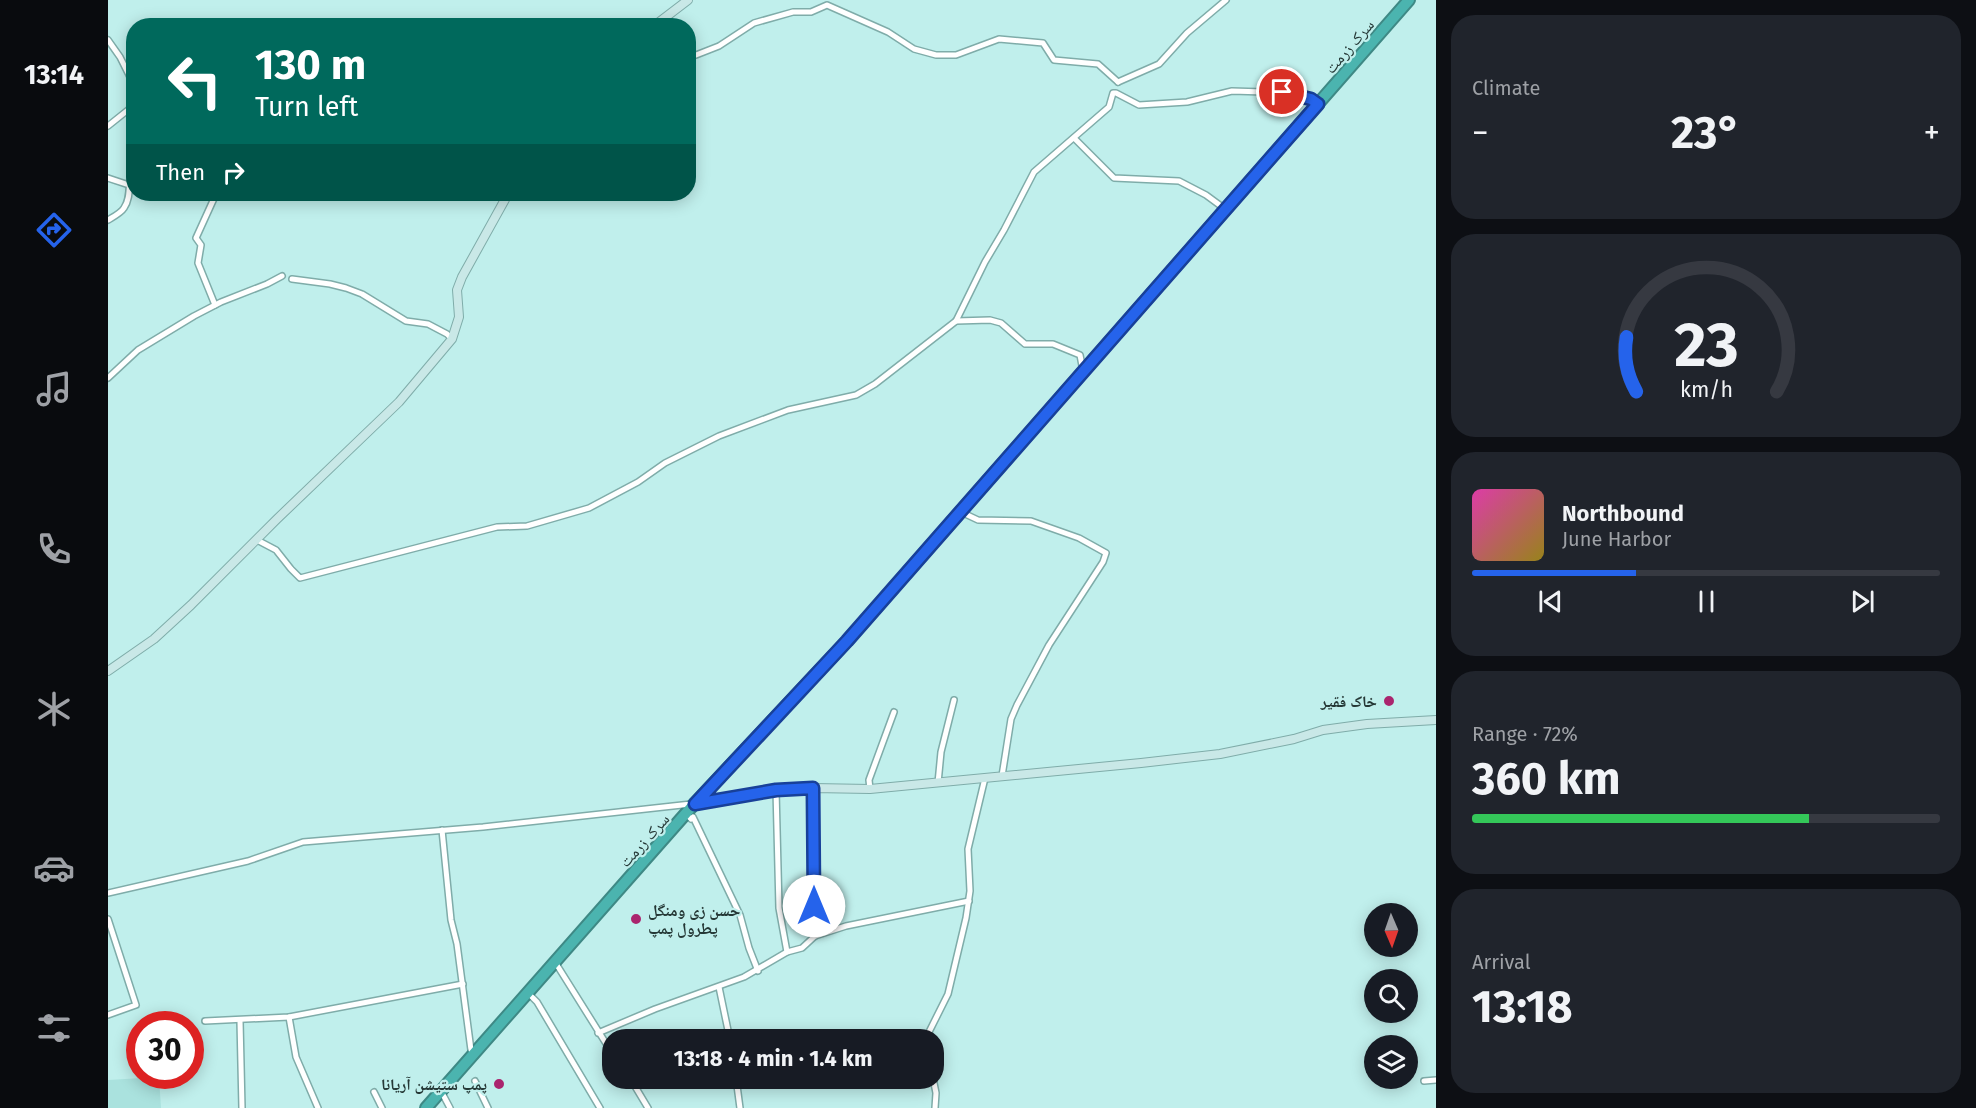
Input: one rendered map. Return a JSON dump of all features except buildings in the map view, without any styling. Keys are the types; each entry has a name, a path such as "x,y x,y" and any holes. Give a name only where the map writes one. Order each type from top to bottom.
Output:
{"highway":[{"name":"سرک زرمت","path":"426,1108 695,804 847,641 1409,0"}],"street":[{"path":"664,18 688,0"},
{"path":"1118,82 1159,64 1187,33 1227,0"},
{"path":"696,55 719,46 754,23 793,12 811,12 826,5 888,32 914,49 936,55 956,55 999,39 1043,43 1054,60 1098,64 1118,82"},
{"path":"108,40 126,69"},
{"path":"257,540 276,550 300,578 497,527 527,526 589,508 638,482 664,464 719,436 788,410 856,395 883,378 956,321 1034,172 1109,107 1113,93 1116,93 1118,82"},
{"path":"1116,93 1139,105 1187,102 1232,92 1294,93 1318,104"},
{"path":"108,126 126,112"},
{"path":"1074,138 1114,178 1179,181 1206,195 1227,210"},
{"path":"108,178 126,184"},
{"path":"108,220 124,209 127,201"},
{"path":"213,201 196,238 201,245 198,263 215,305"},
{"path":"108,671 154,639 399,402 452,339 459,317 457,290 504,201"},
{"path":"108,378 138,350 215,305 282,276"},
{"path":"292,279 330,284 362,294 406,321 428,324 452,339"},
{"path":"956,321 990,320 1001,323 1025,344 1053,344 1080,356 1083,371"},
{"path":"960,511 978,520 1031,521 1079,538 1106,553 1103,562 1050,645 1017,705 1011,719 1002,776"},
{"path":"938,784 941,753 954,700"},
{"path":"870,789 869,780 894,712"},
{"path":"108,893 248,861 303,842 695,804 776,790 870,789 938,784 1220,754 1294,739 1323,730 1366,724 1436,720"},
{"path":"930,1029 948,994 969,901 968,849 985,778"},
{"path":"813,788 815,936"},
{"path":"776,790 780,908 787,952"},
{"path":"687,814 691,819 693,817 740,915 758,971"},
{"path":"442,830 451,920 463,984 471,1050 474,1056"},
{"path":"598,1033 758,971 787,952 802,948 815,936 846,926 969,901"},
{"path":"108,918 136,1005 108,1015"},
{"path":"555,962 602,1039"},
{"path":"205,1021 289,1017 463,984"},
{"path":"719,987 728,1029"},
{"path":"528,993 537,1002 600,1108"},
{"path":"289,1017 296,1057 318,1108"},
{"path":"240,1021 242,1108"},
{"path":"1424,1081 1436,1080"},
{"path":"475,1081 488,1108"},
{"path":"637,1089 648,1108"},
{"path":"737,1089 740,1108"},
{"path":"935,1089 935,1108"},
{"path":"441,1091 450,1108"},
{"path":"374,1092 382,1108"}],"shaded area":[{"path":"126,1079 126,1089 160,1089 161,1108 108,1108 108,1080"}],"place":[{"name":"خاک فقیر","path":"1389,701"},
{"name":"حسن زی ومنگل پطرول پمپ","path":"636,919"},
{"name":"پمپ ستیشن آریانا","path":"499,1084"}],"route":[{"path":"814,906 813,788 776,790 695,804 847,641 1318,104 1294,93 1282,92"}]}
